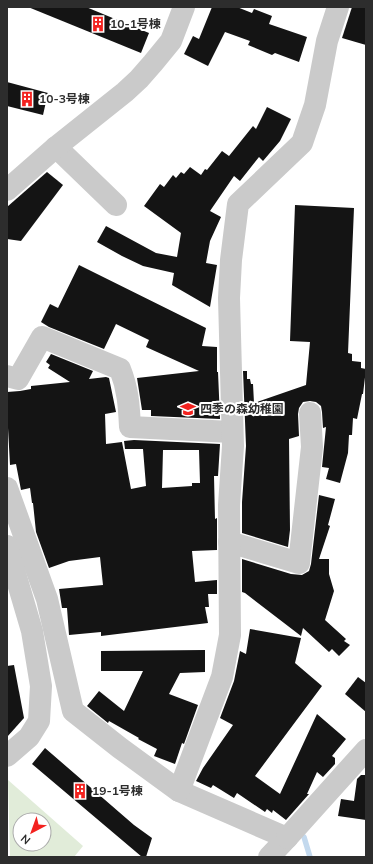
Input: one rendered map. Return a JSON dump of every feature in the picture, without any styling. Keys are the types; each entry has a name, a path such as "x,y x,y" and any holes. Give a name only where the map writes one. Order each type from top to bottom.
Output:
{"street":[{"path":"7,190 56,147 139,79 171,41 184,7"},
{"path":"179,791 222,677 230,634 229,505 232,432 229,298 231,260 238,204 302,143 314,105 327,40 338,7"},
{"path":"56,147 116,205"},
{"path":"7,376 18,379 42,337 120,369 126,384 129,403 130,427 232,432"},
{"path":"229,542 299,563 312,447 310,413"},
{"path":"7,488 47,599 73,711 120,748 179,791 287,838"},
{"path":"7,546 32,631 42,686 40,721 30,737 7,756"},
{"path":"269,857 366,750"}],"green space":[{"path":"8,780 44,812 12,812 12,852 52,852 52,819 83,846 74,857 10,857"}],"building":[{"name":"10-1号棟","path":"28,7 86,7 149,33 141,53"},
{"path":"212,7 237,7 252,13 254,9 272,16 269,24 307,37 299,62 275,53 272,55 248,45 250,41 225,32 208,66 184,54 193,36 199,39"},
{"path":"352,7 366,7 366,45 342,38"},
{"name":"10-3号棟","path":"7,82 48,93 43,115 7,106"},
{"path":"267,107 291,119 280,141 263,161 259,157 240,181 234,176 210,211 221,217 210,241 206,263 217,265 210,307 172,285 174,273 143,266 97,242 106,226 156,253 177,257 181,233 144,206 160,184 164,187 173,175 176,178 181,172 184,174 190,167 201,175 205,169 207,170 222,151 229,156 253,126 256,129"},
{"path":"47,172 63,185 21,241 7,239 7,207"},
{"path":"295,205 354,208 348,353 352,354 352,361 361,362 361,368 366,369 363,394 357,419 353,418 352,435 349,435 348,453 340,483 326,479 329,468 322,467 326,427 323,428 321,406 316,402 310,401 303,402 299,408 299,436 289,439 290,530 288,547 242,533 242,502 246,446 243,371 247,371 247,379 250,379 251,384 253,384 254,403 306,385 310,342 290,341"},
{"path":"79,265 206,328 202,346 217,347 220,419 151,416 151,410 142,410 137,378 199,371 146,347 149,340 116,324 104,349 49,327 41,322 50,304 58,308"},
{"path":"51,354 93,371 89,379 109,378 116,412 105,414 106,444 122,442 131,489 146,486 143,449 125,449 124,441 134,440 220,444 218,476 214,476 215,519 217,518 217,550 192,551 195,582 217,580 217,594 208,594 209,607 205,607 208,623 101,636 101,632 69,635 67,608 62,608 59,589 103,585 100,557 69,561 49,568 36,532 30,488 21,490 16,464 10,465 7,428 7,392 31,389 31,386 70,382 48,368 50,365 46,362","holes":["163,450 199,450 200,483 192,483 192,486 162,488"]},
{"path":"319,495 335,499 328,525 330,526 319,559 329,559 329,574 334,591 325,620 346,639 344,641 350,645 339,656 332,649 329,652 303,628 301,636 242,592 242,559 291,574 302,575 309,571"},
{"path":"250,629 301,638 295,663 322,686 255,776 280,794 317,714 346,739 332,756 335,758 335,764 323,777 317,772 307,794 309,794 286,820 273,810 272,813 267,809 265,812 237,793 234,798 213,785 211,788 196,781 203,768 233,725 220,718 234,681 240,651 246,654"},
{"path":"205,650 205,672 180,673 169,694 198,705 175,764 154,756 157,749 109,721 108,723 87,706 99,691 124,711 143,671 101,671 101,651"},
{"path":"14,665 24,718 7,737 7,666"},
{"path":"358,677 366,683 366,712 345,694"},
{"name":"19-1号棟","path":"45,748 134,825 152,838 146,857 142,857 32,764"},
{"path":"361,775 366,775 366,820 338,816 341,799 354,801 357,779"}],"waterway":[{"path":"304,837 310,857"}],"place":[{"name":"10-1号棟","path":"98,24"},
{"name":"10-3号棟","path":"27,99"},
{"name":"四季の森幼稚園","path":"188,409"},
{"name":"19-1号棟","path":"80,791"}]}
